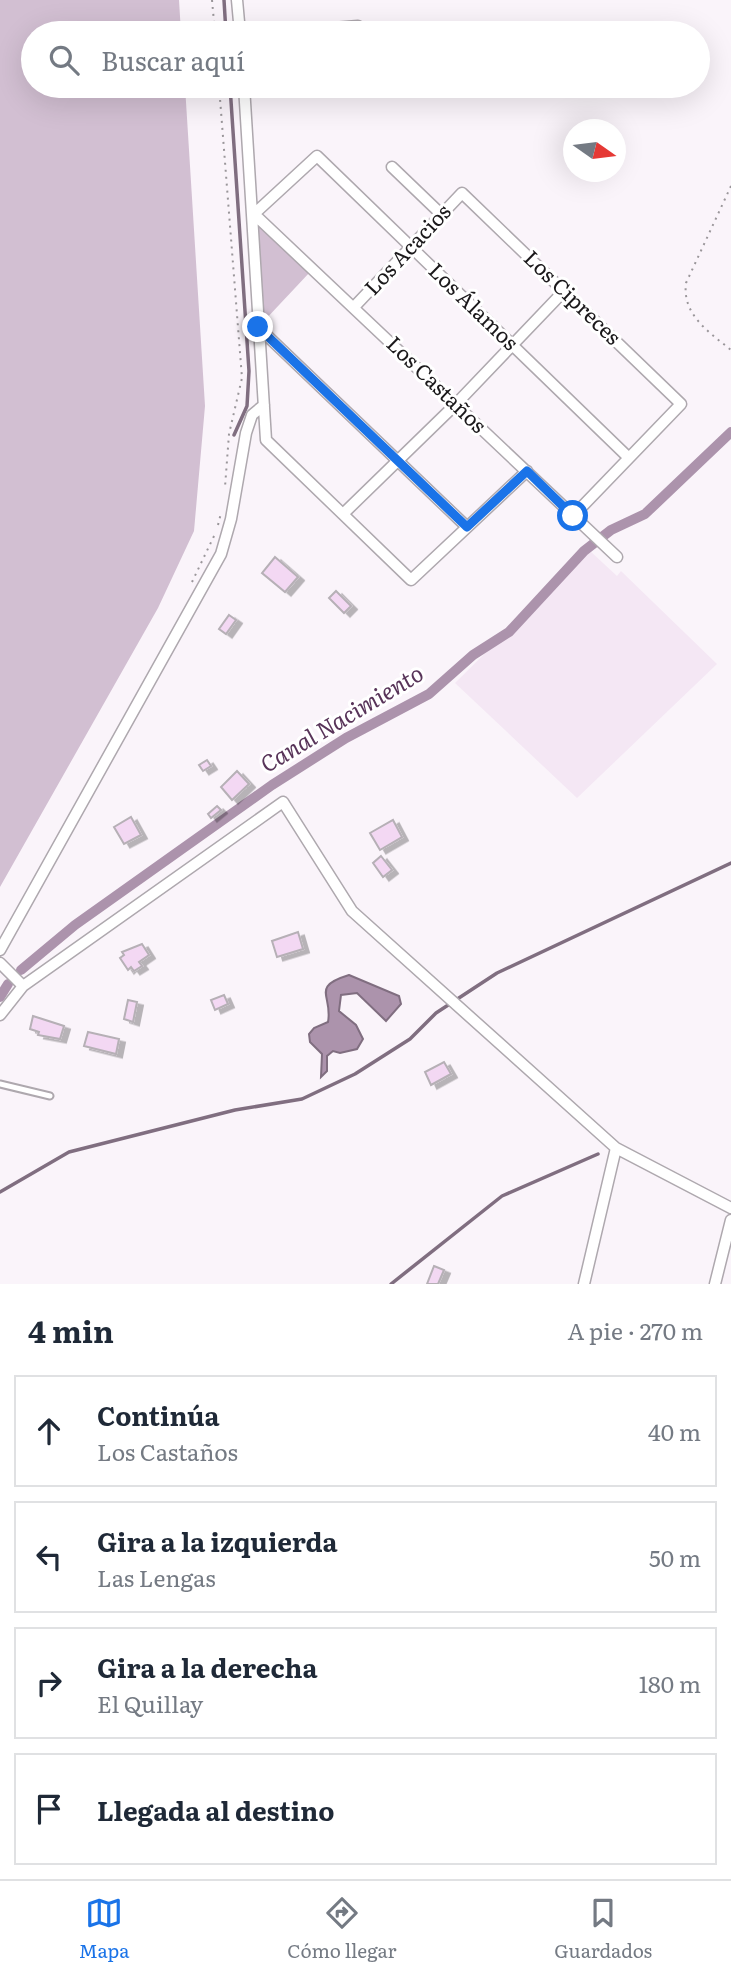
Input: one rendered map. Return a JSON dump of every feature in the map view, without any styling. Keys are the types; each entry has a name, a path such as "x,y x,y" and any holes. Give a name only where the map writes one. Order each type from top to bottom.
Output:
{"street":[{"path":"237,0 239,21"},
{"path":"245,98 267,440 411,580 527,471"},
{"name":"Los Álamos","path":"254,214 317,156 629,458"},
{"path":"392,167 442,215"},
{"name":"Los Acacios","path":"354,307 462,193"},
{"name":"Los Cipreces","path":"462,193 681,404 629,458"},
{"name":"Los Castaños","path":"254,214 617,557"},
{"path":"343,514 456,404 565,290"},
{"path":"258,327 467,527"},
{"path":"0,950 221,554 231,519 246,433 252,415 264,405"},
{"path":"573,516 629,458"},
{"path":"0,1015 23,986 283,802 352,911 616,1148 731,1208"},
{"path":"0,963 23,986"},
{"path":"584,1284 616,1148"},
{"path":"715,1284 731,1220"}],"lane":[{"path":"0,1084 50,1096"}],"path":[{"path":"212,0 214,21"},
{"path":"220,98 242,378 229,433 224,495"},
{"path":"731,186 686,283 684,299 698,322 731,350"},
{"path":"187,592 216,533 222,506"}],"shaded area":[{"path":"0,0 179,0 180,21 21,21 21,98 186,98 205,406 194,531 158,608 0,887"},
{"path":"258,224 310,272 264,321"},
{"path":"589,550 617,576 621,571 717,664 577,798 455,683"},
{"path":"349,975 399,996 401,1004 386,1021 357,993 341,995 339,1011 356,1025 363,1039 357,1049 340,1053 333,1051 327,1056 327,1071 321,1077 322,1054 310,1042 309,1034 314,1028 328,1022 327,988 337,979"}],"building":[{"path":"275,557 298,577 285,592 262,573"},
{"path":"336,591 351,606 344,613 329,598"},
{"path":"229,615 236,620 226,634 219,629"},
{"path":"207,760 211,766 203,771 199,765"},
{"path":"237,771 249,784 232,800 221,787"},
{"path":"217,806 221,810 211,818 208,814"},
{"path":"131,817 141,835 124,844 114,827"},
{"path":"393,820 402,837 380,850 370,833"},
{"path":"381,856 392,870 383,877 373,863"},
{"path":"298,932 303,949 277,957 272,941"},
{"path":"142,944 149,955 139,962 142,966 134,971 131,967 128,970 120,958 124,955 122,952"},
{"path":"224,995 228,1004 215,1010 211,1000"},
{"path":"128,1000 137,1002 133,1022 124,1019"},
{"path":"33,1016 64,1026 60,1039 38,1035 39,1032 30,1029"},
{"path":"88,1032 119,1039 116,1054 84,1046"},
{"path":"444,1062 451,1074 431,1085 425,1072"},
{"path":"434,1266 444,1270 438,1284 427,1284"}],"waterway":[{"path":"224,0 225,21"},
{"path":"231,98 249,371 247,406 234,435"},
{"name":"Canal Nacimiento","path":"21,970 75,925 272,785 346,738 429,694 473,655 509,632 584,551 611,530 645,514 731,432"},
{"path":"0,1192 69,1152 235,1110 302,1099 355,1074 410,1039 436,1013 497,973 731,863"},
{"name":"Canal Nacimiento","path":"0,997 8,984"},
{"path":"391,1284 502,1196 598,1154"}],"route":[{"path":"258,327 467,527 527,471 573,516"}]}
